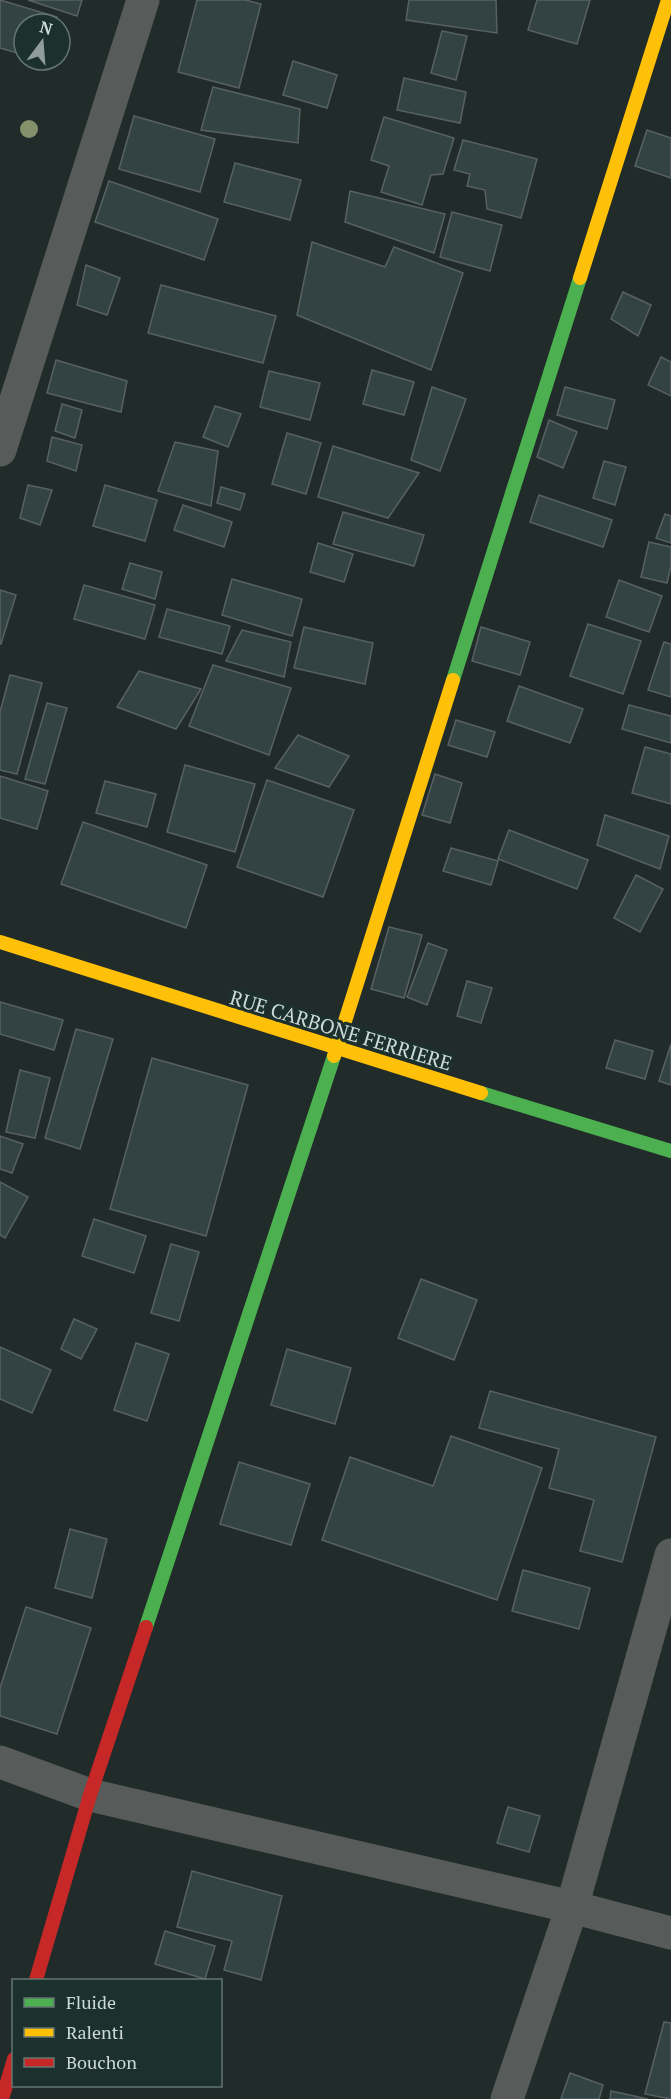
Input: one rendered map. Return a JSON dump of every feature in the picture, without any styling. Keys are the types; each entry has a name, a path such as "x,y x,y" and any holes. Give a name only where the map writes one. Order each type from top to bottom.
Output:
{"street":[{"path":"0,450 143,0"},
{"path":"36,1979 90,1795 336,1049 668,0"},
{"name":"RUE CARBONE FERRIERE","path":"0,942 336,1049 671,1151"},
{"path":"507,2099 572,1907 671,1556"},
{"path":"0,1762 90,1795 572,1907 671,1933"},
{"path":"2,2099 12,2066"}],"building":[{"path":"0,0 40,12 12,12 12,52 0,48"},
{"path":"28,0 82,0 77,16 72,14 72,12 65,12"},
{"path":"197,0 245,0 261,4 239,88 178,72"},
{"path":"409,0 496,0 497,33 406,20"},
{"path":"537,0 590,0 577,44 528,30"},
{"path":"442,31 467,36 456,80 431,73"},
{"path":"293,61 337,75 327,108 283,95"},
{"path":"404,78 466,92 460,123 397,110"},
{"path":"213,87 300,109 298,143 201,130"},
{"path":"134,116 215,139 200,192 119,169"},
{"path":"384,117 454,138 443,174 431,175 422,205 381,192 389,166 371,160"},
{"path":"647,130 671,138 671,178 635,166"},
{"path":"463,140 537,159 521,218 487,209 485,190 467,186 470,174 454,170"},
{"path":"235,163 301,180 290,220 224,202"},
{"path":"109,181 218,219 204,260 95,222"},
{"path":"350,191 445,214 434,253 345,222"},
{"path":"452,212 502,225 490,271 440,257"},
{"path":"312,242 385,267 394,247 463,273 431,370 297,315"},
{"path":"86,265 120,278 107,315 77,305"},
{"path":"161,285 276,316 263,363 148,333"},
{"path":"623,292 651,305 638,336 611,319"},
{"path":"661,357 671,362 671,396 648,385"},
{"path":"56,360 127,381 121,412 47,393"},
{"path":"372,370 414,382 404,415 363,404"},
{"path":"269,371 320,383 310,420 260,407"},
{"path":"432,387 466,399 440,471 411,460"},
{"path":"565,387 615,400 607,429 557,415"},
{"path":"62,404 82,410 75,438 55,431"},
{"path":"215,406 241,414 228,447 203,437"},
{"path":"549,420 577,432 563,468 537,457"},
{"path":"287,433 321,443 306,494 272,484"},
{"path":"52,437 82,445 76,471 47,461"},
{"path":"175,442 218,451 211,506 158,491"},
{"path":"333,446 419,473 388,518 318,497"},
{"path":"604,461 626,467 615,505 593,498"},
{"path":"28,485 52,490 40,525 20,518"},
{"path":"105,485 157,500 145,541 93,526"},
{"path":"221,487 245,494 240,510 217,503"},
{"path":"539,495 612,520 603,547 530,522"},
{"path":"183,505 232,522 224,547 174,530"},
{"path":"343,512 424,535 414,566 333,544"},
{"path":"665,514 671,516 671,543 656,538"},
{"path":"649,542 671,547 671,566 667,583 641,577"},
{"path":"318,543 353,554 344,582 310,572"},
{"path":"130,563 162,572 155,599 122,589"},
{"path":"232,579 302,599 292,636 222,615"},
{"path":"619,580 662,596 649,632 606,617"},
{"path":"84,585 155,605 145,639 74,619"},
{"path":"0,590 16,595 1,644 0,644"},
{"path":"167,609 230,626 222,654 159,637"},
{"path":"588,624 641,641 623,694 570,676"},
{"path":"304,627 373,643 365,684 294,668"},
{"path":"481,627 530,642 520,675 472,661"},
{"path":"242,630 291,642 284,677 226,661"},
{"path":"664,642 671,644 671,697 648,690"},
{"path":"213,665 291,688 269,755 189,726"},
{"path":"139,671 201,689 176,729 117,707"},
{"path":"10,675 42,683 17,774 0,770 0,712"},
{"path":"519,686 583,709 570,743 507,721"},
{"path":"47,703 67,708 45,784 25,779"},
{"path":"629,705 671,716 671,743 622,729"},
{"path":"456,720 495,732 487,757 448,745"},
{"path":"298,735 349,756 329,787 275,768"},
{"path":"645,747 671,754 671,804 632,793"},
{"path":"185,765 255,784 235,852 167,832"},
{"path":"435,774 462,783 450,823 422,815"},
{"path":"0,776 48,791 37,829 0,818"},
{"path":"267,780 354,810 323,897 237,867"},
{"path":"105,781 156,794 147,827 96,813"},
{"path":"605,815 669,836 660,869 597,845"},
{"path":"83,822 207,865 186,928 61,884"},
{"path":"509,830 588,860 577,889 498,859"},
{"path":"451,848 498,861 491,885 443,871"},
{"path":"636,875 663,889 640,932 614,918"},
{"path":"389,927 422,935 404,998 371,989"},
{"path":"428,943 447,950 427,1005 407,997"},
{"path":"467,981 492,988 481,1023 457,1016"},
{"path":"0,1002 63,1020 54,1050 0,1034"},
{"path":"76,1029 113,1039 80,1149 45,1138"},
{"path":"615,1040 653,1051 645,1079 606,1068"},
{"path":"671,1044 671,1085 659,1081"},
{"path":"152,1058 248,1085 206,1236 110,1209"},
{"path":"20,1070 50,1078 35,1138 6,1132"},
{"path":"0,1136 23,1144 12,1173 0,1169"},
{"path":"0,1182 28,1197 5,1238 0,1235"},
{"path":"94,1219 146,1236 134,1273 82,1256"},
{"path":"171,1244 199,1252 179,1321 151,1313"},
{"path":"421,1279 477,1300 454,1360 398,1338"},
{"path":"74,1319 97,1329 81,1359 61,1349"},
{"path":"136,1343 169,1354 147,1421 114,1410"},
{"path":"0,1347 51,1370 32,1413 0,1399"},
{"path":"287,1349 351,1368 335,1424 271,1405"},
{"path":"490,1391 656,1437 622,1562 580,1551 594,1500 549,1488 559,1449 479,1428"},
{"path":"451,1436 542,1468 497,1600 322,1540 350,1457 433,1486"},
{"path":"239,1462 310,1484 291,1545 220,1524"},
{"path":"70,1529 107,1539 92,1598 55,1588"},
{"path":"523,1570 590,1588 579,1629 512,1611"},
{"path":"26,1607 91,1628 57,1734 0,1716 0,1688"},
{"path":"508,1807 540,1816 529,1852 497,1843"},
{"path":"192,1871 282,1896 261,1980 224,1970 232,1941 177,1927"},
{"path":"165,1931 215,1946 205,1979 155,1964"},
{"path":"664,2022 671,2023 671,2099 645,2094"},
{"path":"570,2073 603,2085 599,2099 561,2099"},
{"path":"611,2091 648,2099 610,2099"}],"traffic: fast":[{"path":"453,680 580,278"},
{"path":"146,1627 334,1056"},
{"path":"481,1093 671,1151"}],"traffic: slow":[{"path":"580,278 668,0"},
{"path":"334,1056 453,680"},
{"path":"0,942 481,1093"}],"traffic: jam":[{"path":"36,1979 90,1795 146,1627"},
{"path":"2,2099 12,2066"}]}
